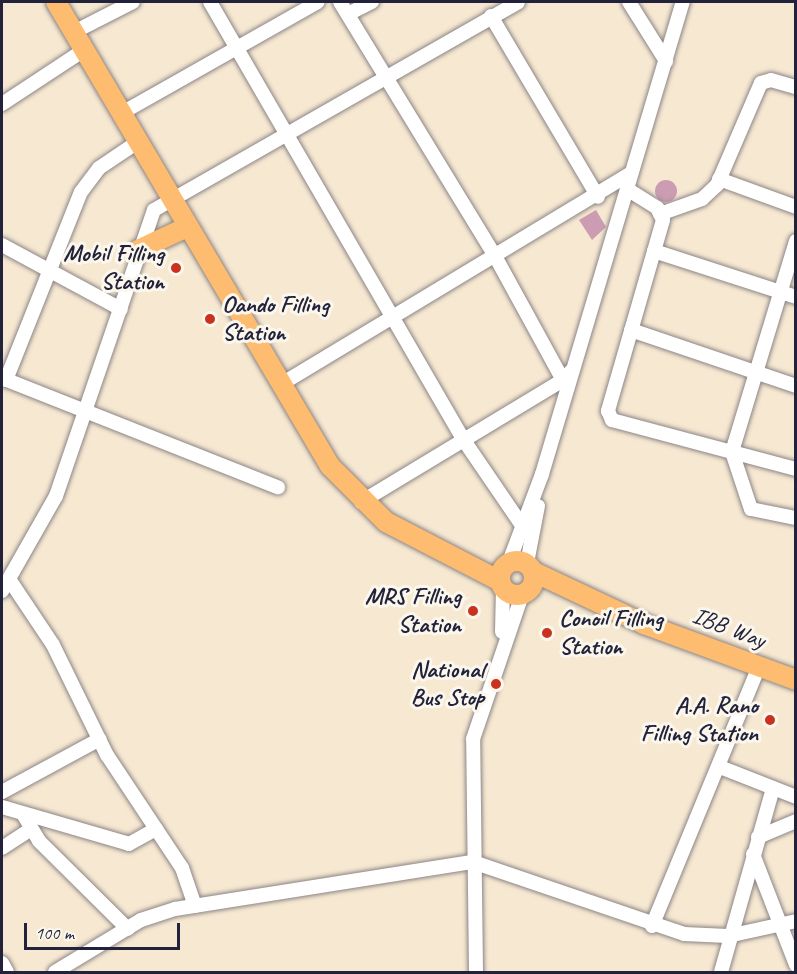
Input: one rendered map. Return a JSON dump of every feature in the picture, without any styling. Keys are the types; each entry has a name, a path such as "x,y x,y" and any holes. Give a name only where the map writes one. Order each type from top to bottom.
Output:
{"highway":[{"name":"IBB Way","path":"56,2 136,143 280,385 330,466 361,502 429,543 516,577 611,609 795,680"},
{"path":"138,250 187,227"}],"street":[{"path":"74,32 133,2"},
{"path":"210,2 464,440 523,527"},
{"path":"120,114 318,2"},
{"path":"340,2 387,74 567,376"},
{"path":"348,14 372,2"},
{"path":"2,591 56,496 121,309 150,216 168,197 518,2"},
{"path":"629,2 666,61"},
{"path":"476,972 473,739 502,644 516,577 567,376 627,189 683,2"},
{"path":"491,16 598,197"},
{"path":"2,104 84,50"},
{"path":"660,214 702,199 719,179 761,83 771,80 795,87"},
{"path":"136,143 88,178 49,270 7,384 278,487"},
{"path":"280,385 598,197 631,173"},
{"path":"719,179 795,207"},
{"path":"627,189 660,214"},
{"path":"660,214 654,251 608,411 612,420 795,469"},
{"path":"795,241 732,452 751,509 795,518"},
{"path":"2,245 121,309"},
{"path":"654,251 795,297"},
{"path":"631,330 795,386"},
{"path":"361,502 567,376"},
{"path":"502,644 516,577 523,527 542,474"},
{"path":"9,579 42,625 100,739 182,868 195,906"},
{"path":"652,926 720,767 759,667"},
{"path":"2,792 100,739"},
{"path":"720,767 795,797"},
{"path":"721,972 728,936 773,788"},
{"path":"2,807 129,844 156,829"},
{"path":"23,814 31,829 128,928"},
{"path":"758,837 795,821"},
{"path":"2,848 31,829"},
{"path":"753,854 789,924 795,965"},
{"path":"55,972 70,969 128,928 195,906 473,862 652,926 728,936 789,924"},
{"path":"2,963 7,972"}],"building":[{"path":"662,180 670,180 677,187 677,195 670,202 662,202 655,195 655,187"},
{"path":"596,210 606,227 592,240 579,220"}],"place":[{"name":"Mobil Filling Station","path":"176,268"},
{"name":"Oando Filling Station","path":"210,319"},
{"name":"MRS Filling Station","path":"473,611"},
{"name":"Conoil Filling Station","path":"547,633"},
{"name":"National Bus Stop","path":"496,684"},
{"name":"A.A. Rano Filling Station","path":"770,720"}]}
